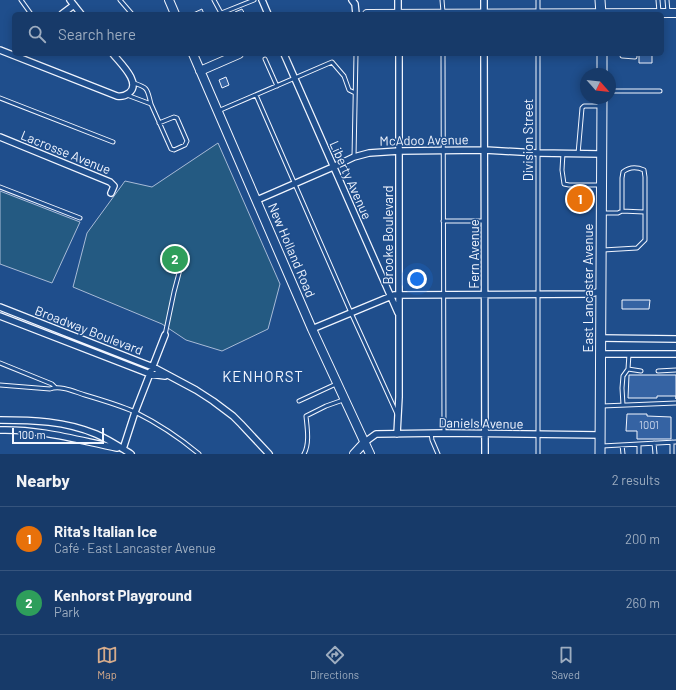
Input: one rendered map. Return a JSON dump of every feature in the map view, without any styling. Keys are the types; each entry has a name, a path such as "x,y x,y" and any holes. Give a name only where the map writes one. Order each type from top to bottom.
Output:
{"main road":[{"path":"169,0 174,12"},
{"path":"600,0 601,12"},
{"name":"New Holland Road","path":"194,56 312,329 370,454"},
{"path":"200,71 234,56"},
{"path":"602,56 602,68"},
{"name":"East Lancaster Avenue","path":"600,450 602,104"},
{"path":"354,454 365,442"}],"street":[{"path":"70,0 79,12"},
{"path":"262,0 267,12"},
{"path":"398,0 398,12"},
{"path":"484,0 484,12"},
{"path":"354,1 356,12"},
{"path":"65,12 74,5"},
{"path":"0,50 12,53"},
{"path":"19,56 117,96 127,95 132,90 134,83 115,56"},
{"name":"Liberty Avenue","path":"285,56 399,315"},
{"name":"Brooke Boulevard","path":"397,434 399,397 398,56"},
{"name":"Fern Avenue","path":"484,56 485,454"},
{"name":"Lacrosse Avenue","path":"0,137 110,182 114,186 111,193"},
{"name":"McAdoo Avenue","path":"257,200 333,167 354,156 376,152 485,150 601,154"},
{"path":"312,329 390,296 538,293 590,294 601,291"},
{"name":"Broadway Boulevard","path":"0,307 153,367 196,390 213,401 241,424 269,454"},
{"name":"Broadway Boulevard","path":"0,316 150,374 168,376"},
{"path":"124,452 135,412 165,335"},
{"path":"601,338 676,339"},
{"path":"601,354 676,354"},
{"path":"0,420 30,420 60,423 83,429 98,435 124,452"},
{"path":"0,430 24,430 54,434 131,454"},
{"name":"Daniels Avenue","path":"365,442 376,434 444,433 600,435"}],"lane":[{"path":"21,0 30,12"},
{"path":"120,0 130,12"},
{"path":"214,0 219,12"},
{"path":"225,12 254,0"},
{"path":"442,0 443,12"},
{"path":"538,0 538,12"},
{"path":"658,0 668,13"},
{"path":"667,0 668,13"},
{"path":"354,156 356,56"},
{"path":"443,56 444,433"},
{"name":"Division Street","path":"538,56 538,293"},
{"path":"622,56 635,56"},
{"path":"265,58 278,86"},
{"path":"218,111 332,62 344,76 349,90 355,93"},
{"path":"134,83 147,89 151,104 159,123 171,149 174,150 185,145 187,142 177,118 174,117 159,123"},
{"path":"616,91 660,91"},
{"path":"127,95 151,104"},
{"name":"Brooke Boulevard","path":"256,95 398,416"},
{"path":"0,98 113,142"},
{"path":"578,154 578,137 580,135 582,107 594,104"},
{"path":"564,153 562,170 564,184 601,185"},
{"path":"601,250 637,248 645,240 644,170 639,168 627,169 623,172 622,211"},
{"path":"0,187 80,218"},
{"path":"601,213 618,213 622,211 644,212"},
{"path":"443,221 485,221"},
{"path":"165,335 183,258"},
{"path":"538,293 538,454"},
{"path":"623,405 622,388 624,376 628,369 629,354"},
{"path":"0,363 52,384 55,387 112,403 135,412 172,434 199,454"},
{"path":"628,369 641,371"},
{"path":"658,371 676,370"},
{"path":"299,401 338,383"},
{"path":"0,385 50,389 55,387"},
{"path":"304,454 306,450 306,416 345,399"},
{"path":"600,406 676,403"},
{"path":"431,433 432,440 438,454"},
{"path":"600,450 622,444 674,442 672,454"},
{"path":"654,443 654,454"},
{"path":"622,444 623,454"},
{"path":"639,444 639,454"}],"shaded area":[{"path":"218,143 280,284 268,329 222,351 186,340 162,324 73,287 87,233 125,181 152,187"},
{"path":"0,191 80,222 52,283 0,264"}],"building":[{"path":"202,9 203,12 195,12"},
{"path":"242,9 244,12 235,12"},
{"path":"639,56 652,56 652,63 639,63"},
{"path":"226,77 229,85 222,88 219,80"},
{"path":"575,195 586,195 586,204 574,203"},
{"path":"622,300 650,300 649,309 622,309"},
{"path":"629,375 676,375 676,396 657,396 657,398 628,398"},
{"path":"627,414 647,414 647,416 671,417 671,439 637,439 637,431 626,431"}],"place":[{"name":"Rita's Italian Ice","path":"580,199"},
{"name":"Kenhorst Playground","path":"175,259"}],"district":[{"name":"KENHORST","path":"263,376"}]}
